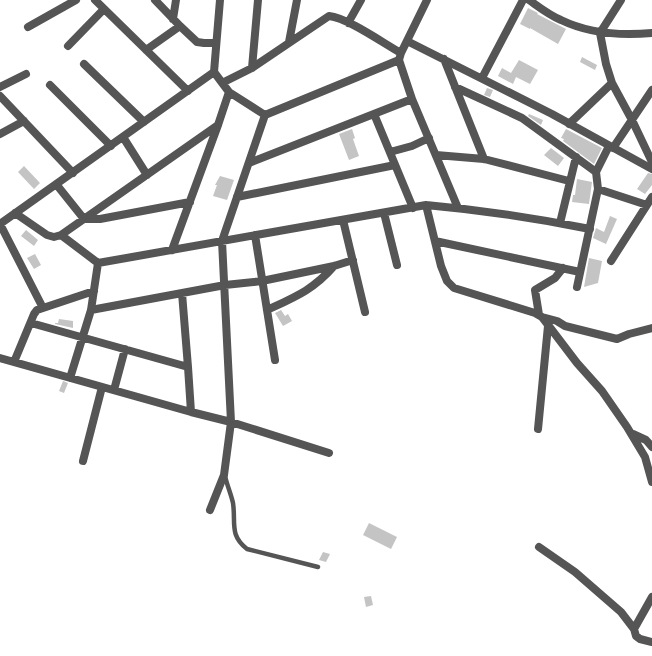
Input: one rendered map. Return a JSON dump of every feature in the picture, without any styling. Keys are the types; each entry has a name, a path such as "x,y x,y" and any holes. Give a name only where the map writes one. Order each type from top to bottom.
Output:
{"street":[{"path":"28,27 76,0"},
{"path":"95,0 188,91"},
{"path":"155,0 197,42 216,42"},
{"path":"173,19 176,0"},
{"path":"220,0 214,72 229,92 265,115"},
{"path":"252,68 258,0"},
{"path":"289,42 297,0"},
{"path":"348,23 361,0"},
{"path":"427,0 400,56 412,99 458,208"},
{"path":"482,78 523,0"},
{"path":"529,0 559,20 600,33 629,35 652,33"},
{"path":"621,0 600,33 606,64 612,83 652,162"},
{"path":"68,46 104,9"},
{"path":"222,83 252,68 329,16 336,16 400,56"},
{"path":"146,50 180,26"},
{"path":"407,41 482,78 652,169"},
{"path":"210,510 224,475 232,422 222,241 265,115 400,56"},
{"path":"444,59 484,159"},
{"path":"84,64 144,122"},
{"path":"43,308 0,224 214,72"},
{"path":"0,87 26,74"},
{"path":"569,124 612,83"},
{"path":"50,85 110,146"},
{"path":"455,87 522,118 596,172"},
{"path":"577,287 598,189 596,172 611,147 632,120 652,90"},
{"path":"172,250 229,92"},
{"path":"0,96 73,172"},
{"path":"249,163 412,99"},
{"path":"374,114 413,208"},
{"path":"0,134 24,121"},
{"path":"15,213 47,235 54,237 61,235 218,125"},
{"path":"123,137 147,175"},
{"path":"390,152 412,146 429,138"},
{"path":"436,155 484,159 569,181"},
{"path":"560,223 576,157"},
{"path":"237,197 395,165"},
{"path":"56,184 84,219"},
{"path":"598,189 647,205"},
{"path":"610,261 652,197"},
{"path":"84,219 100,219 190,202"},
{"path":"426,205 447,282 454,288 557,321 565,326 600,333 617,339 652,328"},
{"path":"61,235 98,263 426,205 458,208 560,223 590,229"},
{"path":"384,213 398,265"},
{"path":"343,220 365,312"},
{"path":"255,235 275,360"},
{"path":"435,241 580,272"},
{"path":"91,310 225,285 262,281 334,266 353,260"},
{"path":"70,378 91,310 98,263"},
{"path":"267,310 305,292 322,279 334,266"},
{"path":"563,268 556,278 535,290 540,316 577,363 602,391 632,434 645,457 652,482"},
{"path":"14,362 37,310 94,291"},
{"path":"182,293 191,412"},
{"path":"31,323 188,368"},
{"path":"538,429 548,326"},
{"path":"114,390 125,349"},
{"path":"0,358 191,412 232,422 329,453"},
{"path":"83,461 102,387"},
{"path":"632,434 645,440 652,447"},
{"path":"539,546 575,572 621,612 634,629 636,636 640,639 652,642"},
{"path":"634,629 652,597"}],"lane":[{"path":"224,475 233,503 235,534 240,544 247,550 318,566"}],"building":[{"path":"528,8 566,29 558,44 520,24"},
{"path":"582,57 597,65 595,70 580,62"},
{"path":"519,60 538,70 530,84 516,77 513,84 498,76 502,68 511,73"},
{"path":"487,88 493,90 490,97 484,95"},
{"path":"529,114 543,120 541,125 528,116"},
{"path":"352,129 355,138 353,139 359,156 349,160 339,134"},
{"path":"566,129 602,148 594,164 563,141 564,139 561,138"},
{"path":"551,148 564,158 558,166 544,155"},
{"path":"24,166 40,183 34,189 18,172"},
{"path":"648,173 652,174 652,185 645,194 637,189"},
{"path":"220,176 234,180 227,200 213,196 217,185 215,185"},
{"path":"577,179 592,182 589,204 572,202 573,195 575,195"},
{"path":"610,216 617,219 606,244 593,238 596,228 604,232"},
{"path":"26,230 38,240 34,246 21,236"},
{"path":"35,254 41,265 34,269 27,258"},
{"path":"589,258 602,261 598,283 584,287"},
{"path":"281,310 285,316 288,314 292,321 283,326 275,313"},
{"path":"59,319 73,321 73,328 55,324 58,323"},
{"path":"63,381 68,383 64,393 59,391"},
{"path":"369,523 397,537 391,549 363,535"},
{"path":"323,552 330,554 326,562 319,560"},
{"path":"371,596 373,605 366,607 364,597"}]}
